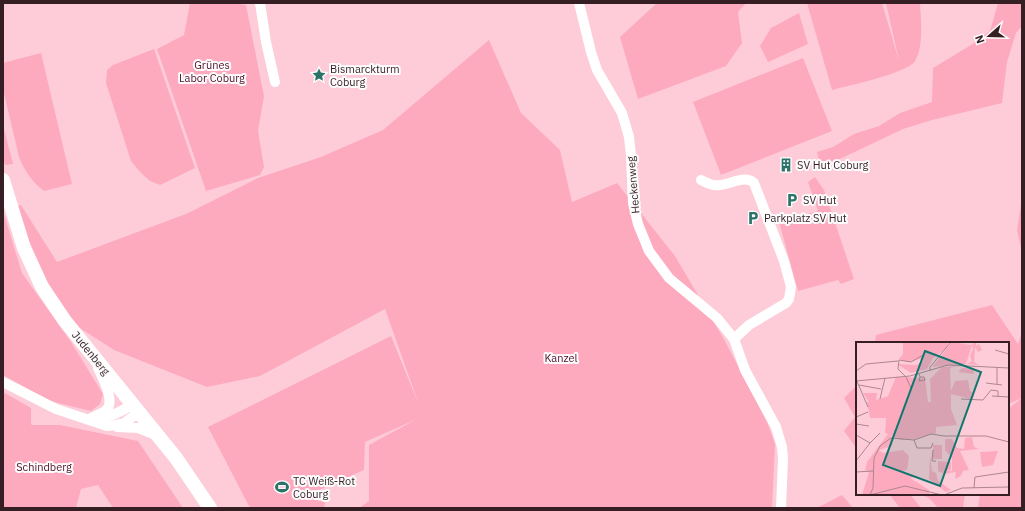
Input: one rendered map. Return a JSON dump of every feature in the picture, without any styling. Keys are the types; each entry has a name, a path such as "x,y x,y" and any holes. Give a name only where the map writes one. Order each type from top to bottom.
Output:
{"street":[{"path":"260,3 266,42 275,82"},
{"name":"Heckenweg","path":"579,3 590,52 597,70 622,113 629,137 633,203 638,224 649,251 669,278 717,318 734,339 745,370 776,428 782,447 781,508"},
{"path":"701,180 713,185 726,185 748,179 754,183 784,261 791,287 789,299 786,303 749,325 734,339"},
{"name":"Judenberg","path":"3,180 24,248 42,287 56,310 176,458 210,508"},
{"path":"88,348 106,384 110,399 110,404 106,410 89,419"},
{"path":"3,382 56,408 107,426 138,428 158,436"},
{"path":"89,419 109,416 126,409 136,408"},
{"path":"107,426 124,423 136,408"}],"green space":[{"name":"Grünes Labor Coburg","path":"190,3 234,3 246,5 264,96 258,131 264,167 260,175 206,191 157,49 184,35"},
{"path":"657,3 746,3 738,12 742,43 726,66 638,99 620,37"},
{"path":"807,3 882,3 899,61 886,3 920,3 921,41 915,61 910,66 890,74 832,90"},
{"path":"998,3 1022,3 1022,26 1016,33 1007,62 1002,103 932,120 903,129 821,168 817,152 833,147 854,134 879,126 900,113 932,102 933,68 971,45 990,31"},
{"path":"799,13 808,44 768,62 760,46 771,28"},
{"name":"Kanzel","path":"489,40 521,113 560,150 572,202 617,183 675,256 725,341 767,422 775,444 772,508 359,508 369,501 369,445 415,420 365,442 364,470 317,491 318,501 325,502 324,508 250,508 208,427 391,336 419,405 385,309 260,376 207,387 114,350 75,325 47,281 26,234 17,206 21,205 57,262 186,214 258,178 321,157 383,130"},
{"path":"154,49 195,168 160,185 150,181 131,161 106,83 107,70 113,65"},
{"path":"41,53 72,184 44,191 29,176 23,167 19,157 3,89 3,63"},
{"path":"803,58 832,131 721,175 693,102"},
{"path":"3,125 13,164 5,165 3,158"},
{"path":"815,177 824,190 854,279 841,284 838,280 798,291 779,222 818,211 808,182"},
{"path":"1021,204 1022,206 1022,253 1017,230"},
{"path":"3,211 22,273 71,342 103,394 100,404 91,411 50,401 3,375"},
{"path":"992,305 1018,344 1022,332 1022,398 1009,404 1009,342 875,342 876,335"},
{"path":"856,386 856,448 844,431 855,417 844,398"},
{"name":"Schindberg","path":"3,392 31,408 32,425 60,425 138,441 183,508 113,508 98,485 81,489 76,508 3,508"},
{"path":"1022,398 1022,508 978,508 980,495 1009,495 1009,408"},
{"path":"842,495 853,508 817,508"},
{"path":"890,495 911,495 921,508 900,508"},
{"path":"923,495 965,495 963,508 938,508 930,499"}],"place":[{"name":"Bismarckturm Coburg","path":"319,75"},
{"name":"SV Hut Coburg","path":"786,165"},
{"name":"SV Hut","path":"792,200"},
{"name":"Parkplatz SV Hut","path":"753,218"},
{"name":"TC Weiß-Rot Coburg","path":"282,487"}]}
